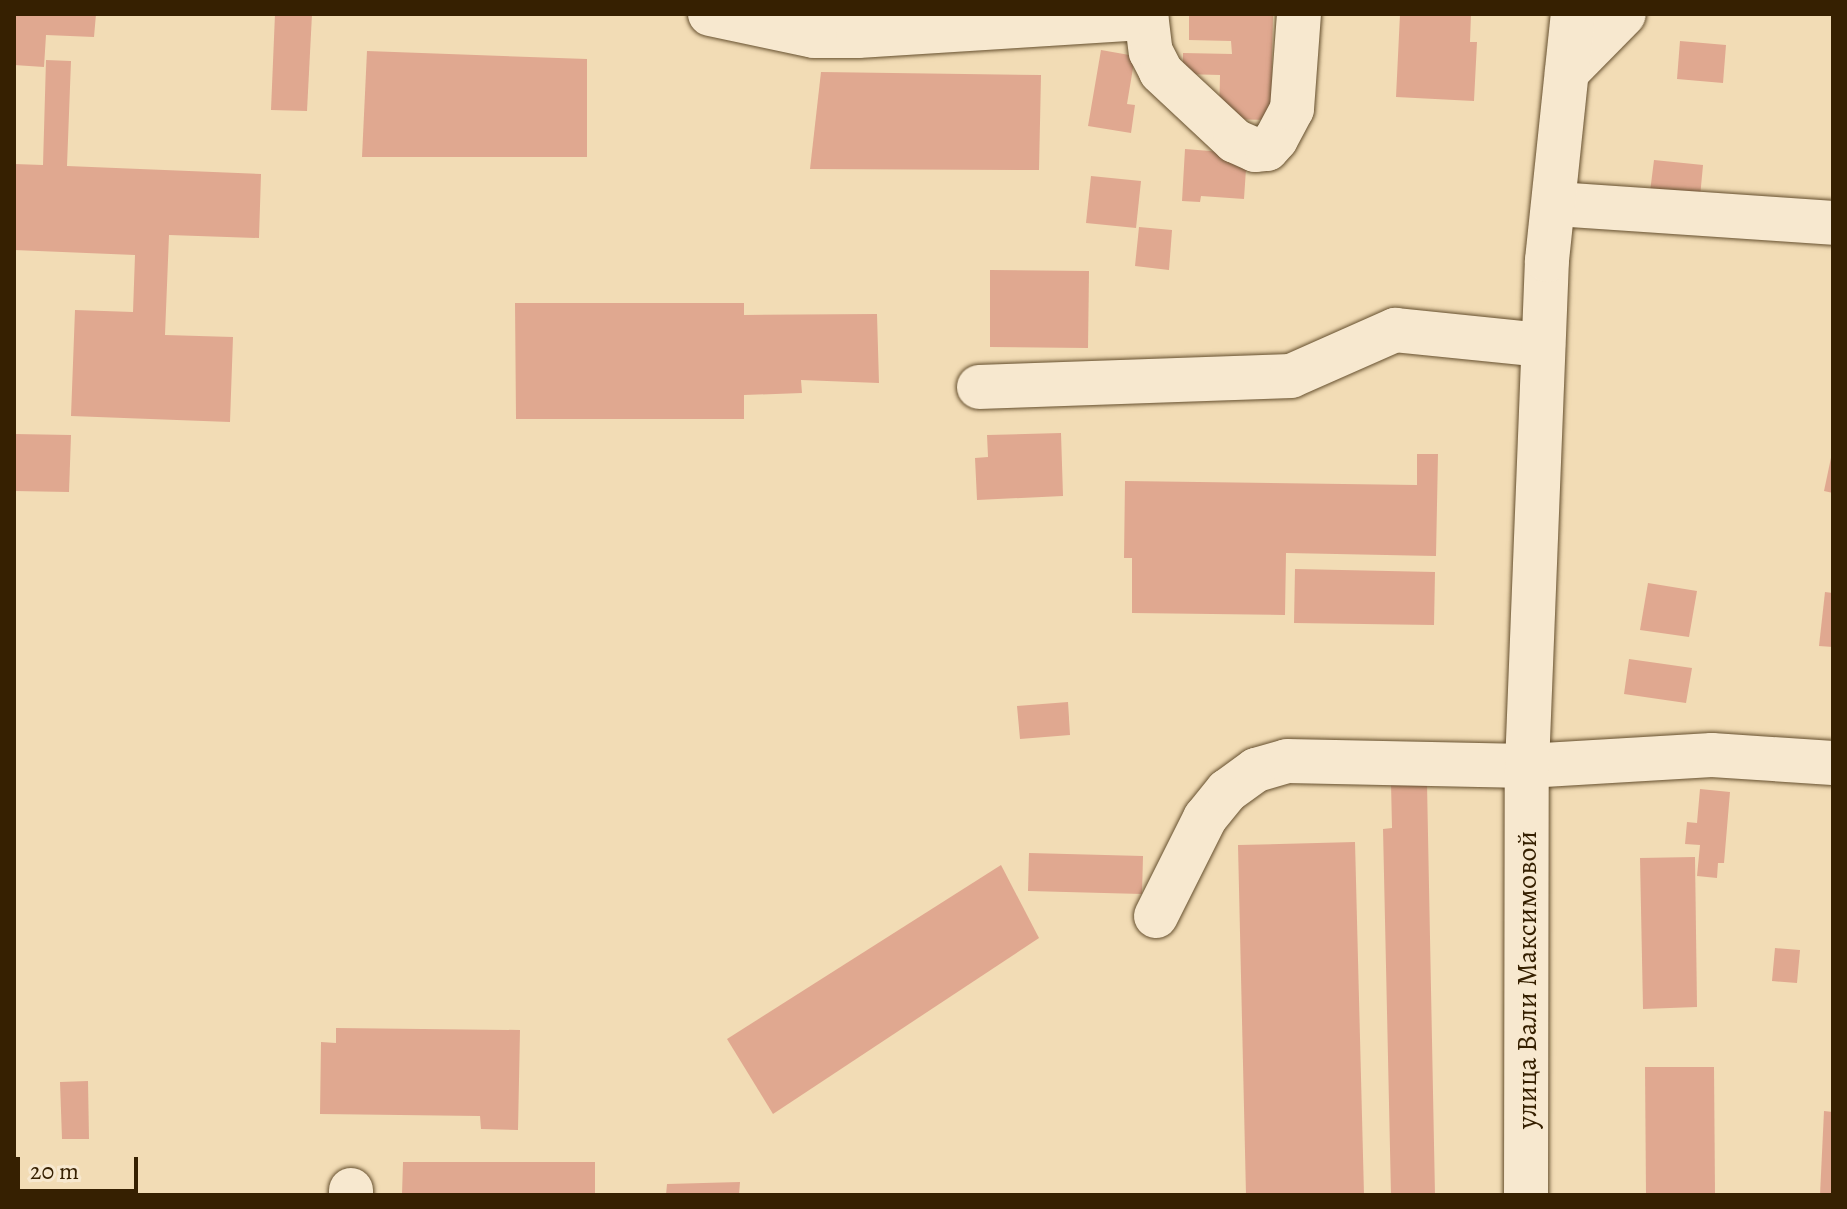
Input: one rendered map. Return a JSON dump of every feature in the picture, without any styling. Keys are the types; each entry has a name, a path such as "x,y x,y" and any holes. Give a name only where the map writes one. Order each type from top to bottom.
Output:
{"street":[{"path":"710,14 829,36 1146,16 1151,52 1169,81 1235,141 1255,150 1267,149 1292,109 1299,14"},
{"name":"улица Вали Максимовой","path":"1526,1195 1527,766 1543,345 1573,14"},
{"path":"1567,72 1624,14"},
{"path":"1556,204 1833,223"},
{"path":"979,387 1291,376 1395,330 1543,345"},
{"path":"1156,916 1205,818 1227,791 1256,770 1287,761 1527,766 1712,755 1833,763"}],"building":[{"path":"14,14 96,14 94,37 46,35 44,67 14,65"},
{"path":"275,14 312,14 307,111 271,110"},
{"path":"1189,14 1273,14 1271,120 1219,119 1220,75 1183,74 1183,53 1232,54 1231,41 1189,40"},
{"path":"1400,14 1471,14 1470,42 1477,42 1474,101 1396,97"},
{"path":"1680,41 1726,45 1723,83 1677,79"},
{"path":"1101,50 1135,56 1127,104 1135,105 1131,133 1088,126"},
{"path":"367,51 587,59 587,157 362,157"},
{"path":"46,60 71,61 67,166 261,174 259,238 169,235 165,335 233,337 230,422 71,416 75,310 133,312 135,255 14,250 14,164 43,165"},
{"path":"821,72 1041,75 1039,170 810,169"},
{"path":"1185,149 1247,154 1244,199 1201,196 1200,202 1182,201"},
{"path":"1654,160 1703,165 1700,197 1650,192"},
{"path":"1091,176 1141,181 1136,228 1086,223"},
{"path":"1139,227 1172,230 1169,270 1135,266"},
{"path":"990,270 1089,271 1088,348 990,347"},
{"path":"515,303 744,303 744,315 877,314 879,383 801,380 802,393 744,395 744,419 516,419"},
{"path":"1061,433 1063,496 977,500 975,458 988,457 987,435"},
{"path":"14,434 71,435 69,492 14,491"},
{"path":"1417,454 1438,454 1436,556 1286,553 1285,615 1132,613 1132,558 1124,558 1125,481 1417,485"},
{"path":"1833,454 1833,493 1824,491"},
{"path":"1295,569 1435,572 1434,625 1294,623"},
{"path":"1648,583 1697,591 1689,637 1640,630"},
{"path":"1825,592 1833,593 1833,647 1819,646"},
{"path":"1629,659 1692,668 1686,703 1624,694"},
{"path":"1068,702 1070,735 1020,739 1017,706"},
{"path":"1391,783 1427,783 1435,1195 1391,1195 1383,829 1392,828"},
{"path":"1700,789 1730,792 1724,863 1718,863 1717,878 1697,876 1700,845 1685,844 1687,822 1697,823"},
{"path":"1355,842 1364,1195 1246,1195 1238,845"},
{"path":"1029,853 1143,856 1142,894 1028,891"},
{"path":"1695,857 1697,1007 1643,1009 1640,858"},
{"path":"1001,865 1039,938 773,1114 727,1039"},
{"path":"1775,948 1800,950 1797,983 1772,981"},
{"path":"336,1028 520,1030 518,1130 481,1129 480,1116 320,1114 321,1042 336,1043"},
{"path":"1645,1067 1714,1067 1715,1195 1646,1195"},
{"path":"88,1081 89,1139 62,1139 60,1082"},
{"path":"1824,1111 1833,1112 1833,1195 1820,1195"},
{"path":"403,1162 595,1162 595,1195 402,1195"},
{"path":"740,1182 739,1195 666,1195 667,1184"}]}
